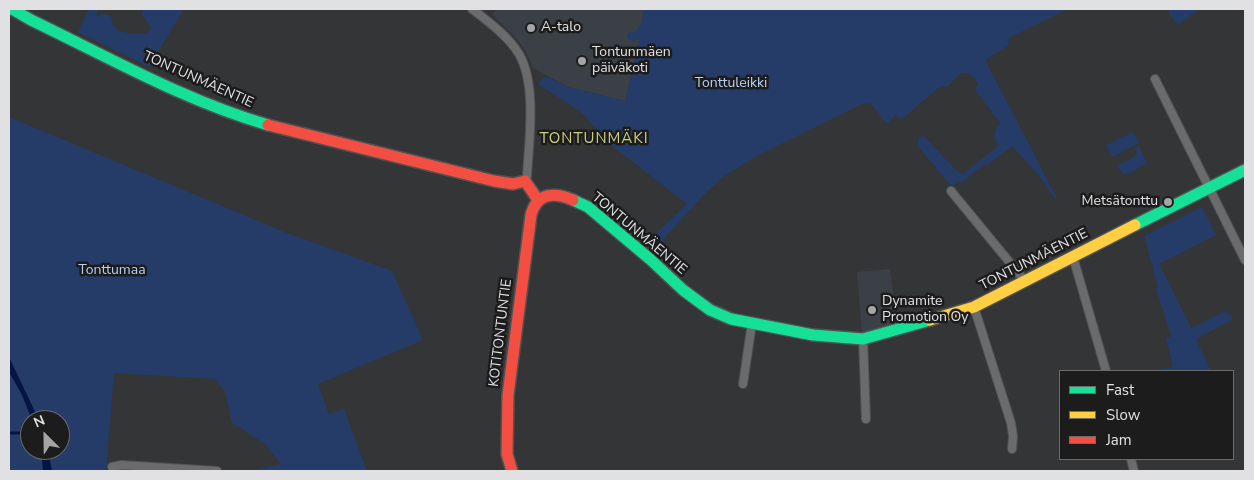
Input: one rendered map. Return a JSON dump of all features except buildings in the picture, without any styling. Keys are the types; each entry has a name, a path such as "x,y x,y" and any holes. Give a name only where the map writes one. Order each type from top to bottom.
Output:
{"street":[{"name":"TONTUNMÄENTIE","path":"12,9 31,20 188,95 250,120 494,181 513,184 525,182"},
{"path":"472,9 500,32 519,54 528,77 530,125 525,182 538,200"},
{"path":"1155,79 1245,260"},
{"name":"TONTUNMÄENTIE","path":"538,200 560,194 588,207 651,260 683,290 710,310 731,319 844,339 863,339 974,307 1245,170"},
{"path":"951,191 1025,281"},
{"name":"KOTITONTUNTIE","path":"512,471 507,454 508,395 532,208 538,200"},
{"path":"1073,257 1106,370"},
{"path":"974,307 1011,423 1012,448"},
{"path":"743,384 752,323"},
{"path":"863,339 866,419"},
{"path":"112,467 122,465 217,471"}],"shaded area":[{"name":"Tontunmäen päiväkoti","path":"496,9 647,9 625,101 568,87 533,68 526,52 517,39 493,15"},
{"path":"890,269 897,322 862,333 857,272"},
{"path":"9,357 34,410 28,410 9,372"},
{"path":"42,460 50,460 52,471 43,471"}],"green space":[{"path":"89,9 99,9 97,17 102,14 111,16 112,22 118,31 147,34 151,28 142,14 144,9 184,9 149,67 78,32"},
{"name":"Tonttuleikki","path":"644,9 1068,9 1009,38 1008,46 985,60 1057,198 1055,200 1040,177 1012,146 989,164 986,166 985,164 961,183 959,181 952,187 917,145 923,135 958,172 963,174 998,146 994,137 996,128 1000,123 976,91 975,88 978,84 975,79 969,74 961,73 947,87 941,86 902,119 896,115 887,124 871,104 864,103 757,156 723,177 705,194 665,237 658,255 651,249 657,232 687,204 612,146 581,112 538,84 543,78 550,78 568,87 625,101 640,38 634,42 628,39 627,35 629,31 635,33 641,24"},
{"path":"1168,9 1199,9 1178,25"},
{"name":"Tonttumaa","path":"9,117 287,233 392,271 423,340 318,384 329,414 344,409 367,471 249,471 281,464 265,444 232,423 225,392 215,379 114,373 106,471 9,471"},
{"path":"1133,132 1139,143 1112,157 1106,145"},
{"path":"1139,146 1147,163 1126,175 1123,174 1117,166 1137,155 1135,148"},
{"path":"1202,207 1216,235 1159,264 1191,328 1226,311 1232,316 1232,320 1196,339 1211,370 1160,370 1173,367 1166,338 1171,336 1156,289 1158,287 1144,236"}],"waterway":[{"path":"9,433 20,433"}],"traffic: fast":[{"path":"12,9 177,91 207,104 268,125"},
{"path":"1135,225 1245,170"},
{"path":"573,200 588,207 651,260 683,290 710,310 731,319 813,335 863,339 930,320"}],"traffic: slow":[{"path":"930,320 974,307 1135,225"}],"traffic: jam":[{"path":"268,125 494,181 513,184 525,181 538,200"},
{"path":"512,471 507,454 508,395 531,215 534,207 542,198 553,195 573,200"}],"place":[{"name":"A-talo","path":"531,28"},
{"name":"Tontunmäen päiväkoti","path":"582,61"},
{"name":"Metsätonttu","path":"1168,202"},
{"name":"Dynamite Promotion Oy","path":"872,310"}],"district":[{"name":"TONTUNMÄKI","path":"594,139"}]}
